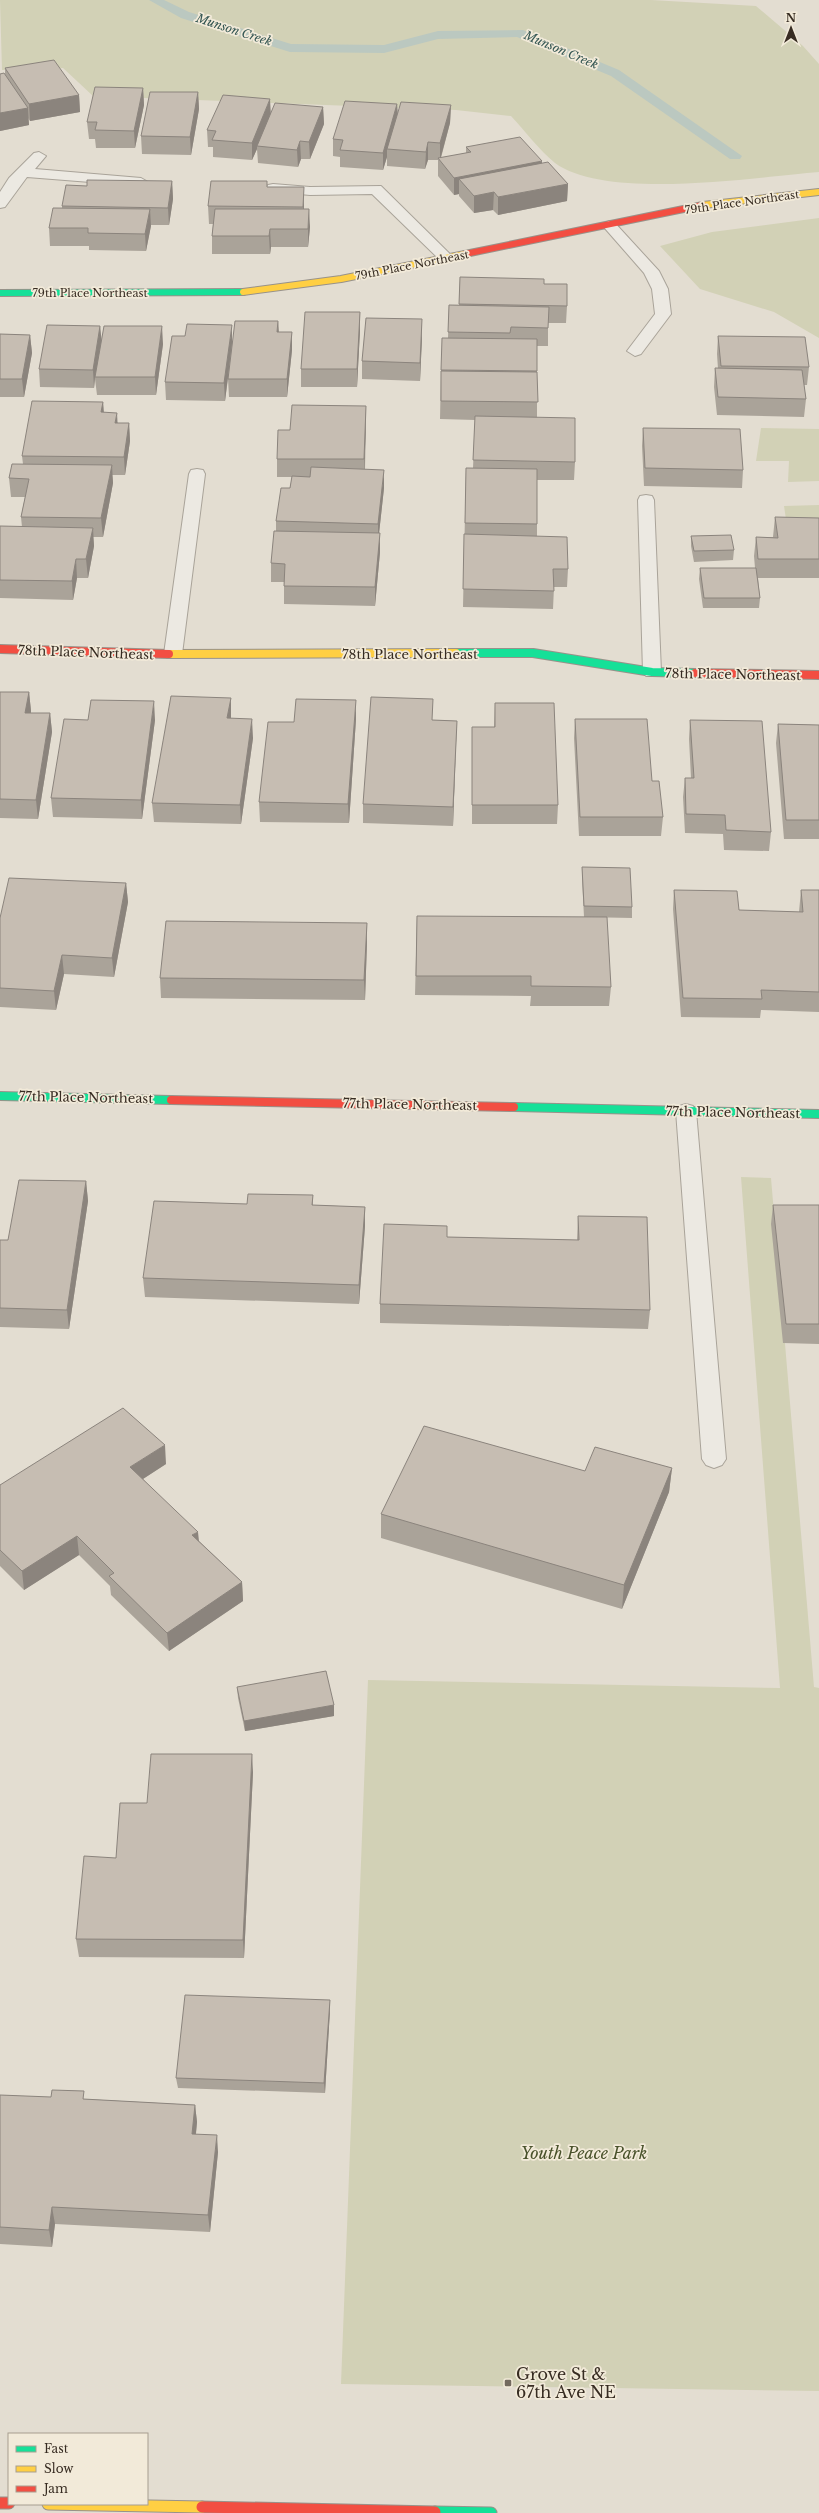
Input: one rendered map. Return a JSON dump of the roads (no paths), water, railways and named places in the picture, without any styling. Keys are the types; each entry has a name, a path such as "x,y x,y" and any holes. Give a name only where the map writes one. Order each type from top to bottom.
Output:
{"street":[{"name":"79th Place Northeast","path":"0,293 239,292 341,279 707,204 819,192"},
{"name":"78th Place Northeast","path":"0,649 173,654 533,653 652,672 819,675"},
{"name":"77th Place Northeast","path":"0,1096 819,1114"},
{"path":"94,2505 491,2513"}],"lane":[{"path":"0,204 14,181 39,156"},
{"path":"24,172 141,182"},
{"path":"259,186 310,191 376,190 446,258"},
{"path":"609,225 651,272 660,289 663,314 635,352"},
{"path":"173,654 197,474"},
{"path":"646,500 652,672"},
{"path":"686,1111 714,1459"}],"waterway":[{"name":"Munson Creek","path":"155,0 185,15 290,48 384,49 438,35 519,33 615,73 735,156"}],"place":[{"name":"Grove St & 67th Ave NE","path":"508,2383"}],"park label":[{"name":"Youth Peace Park","path":"584,2153"}]}
